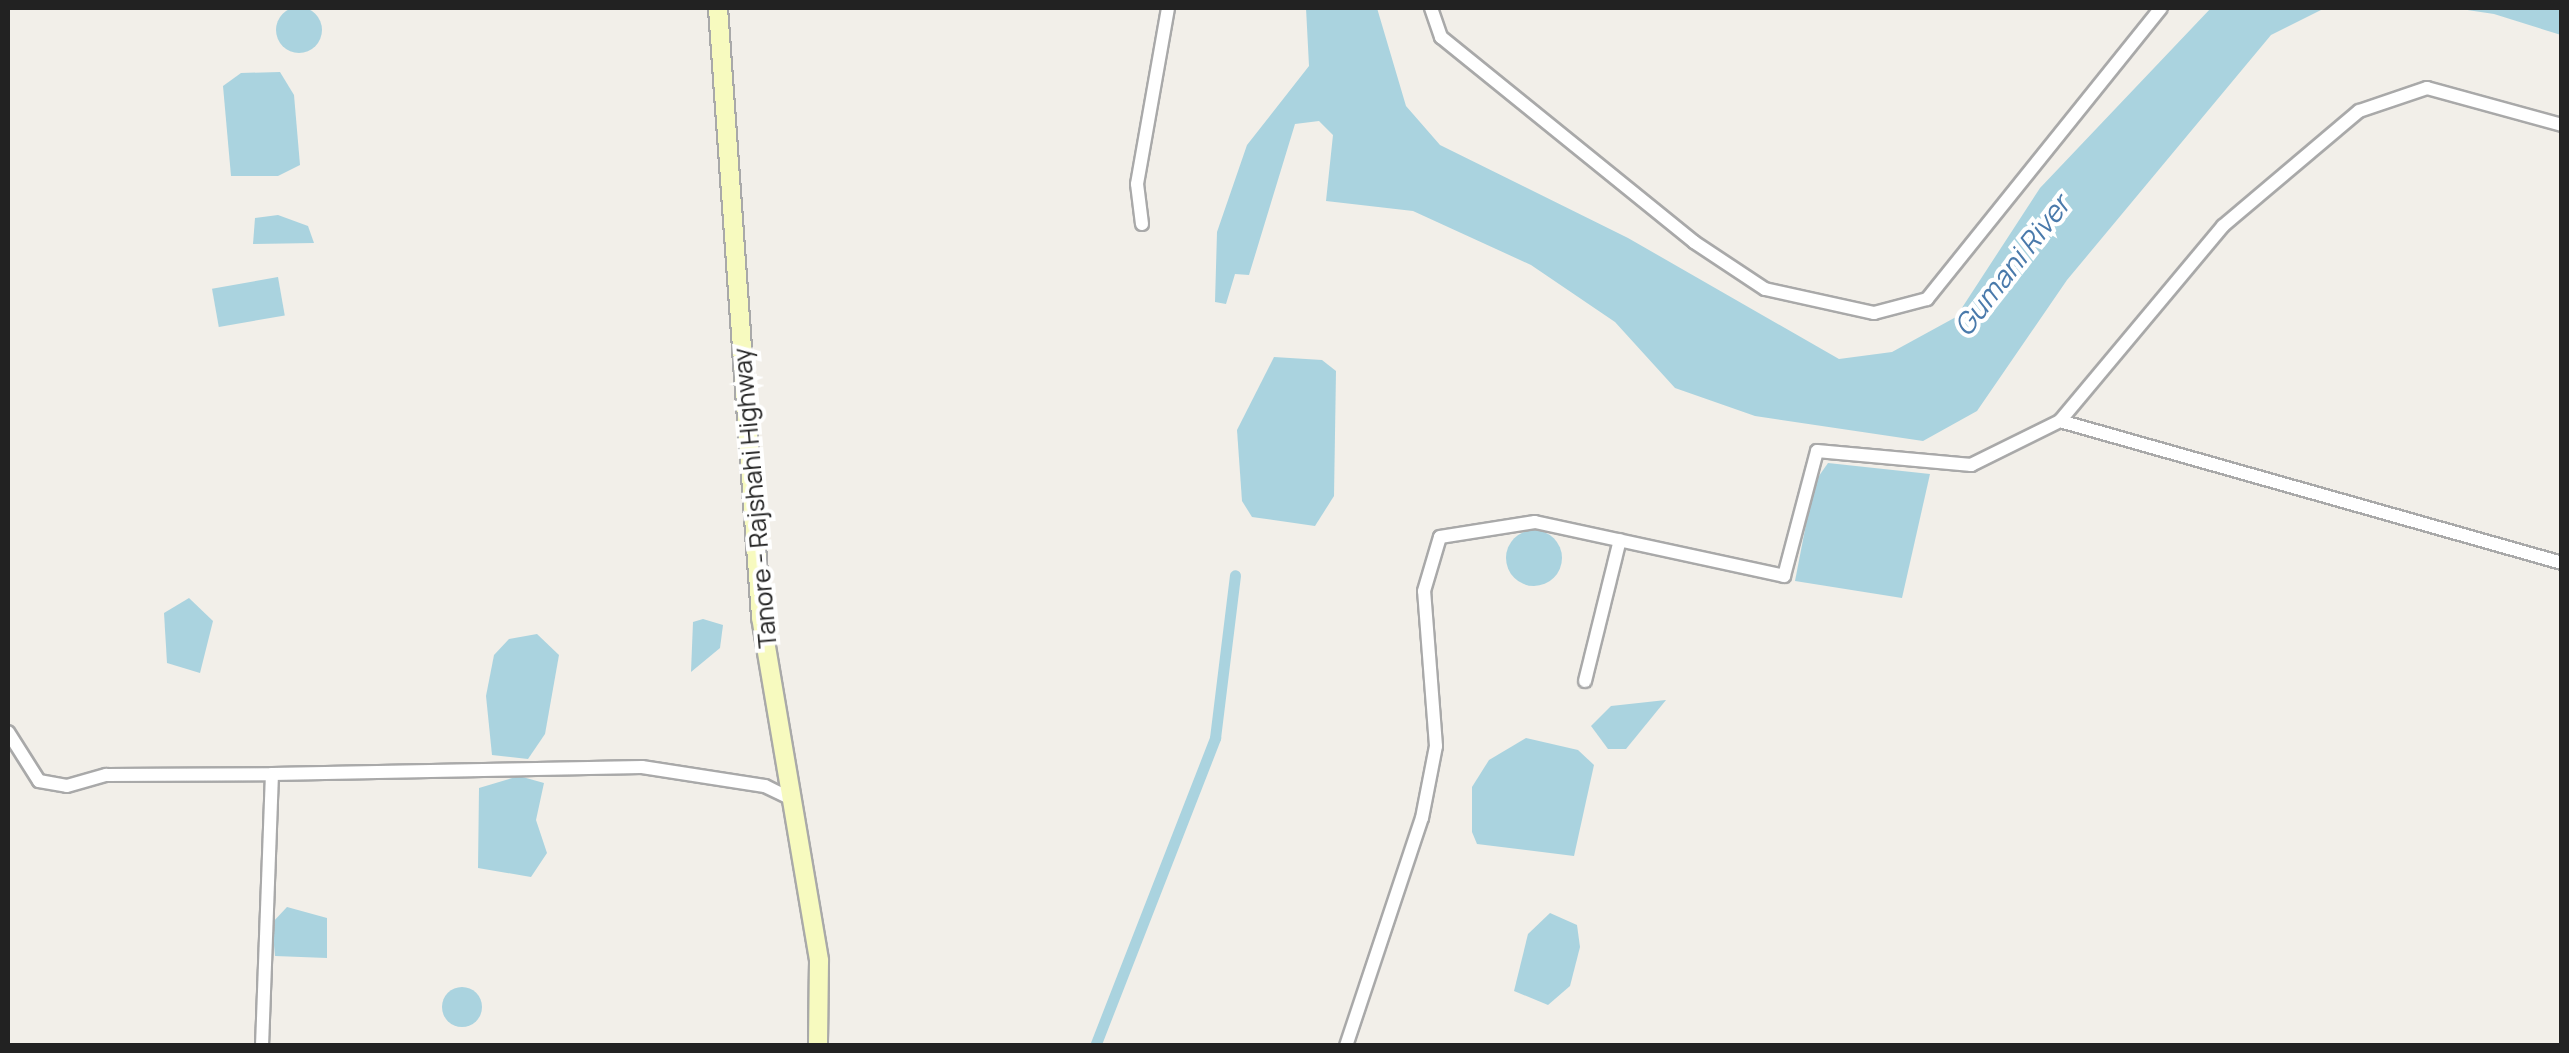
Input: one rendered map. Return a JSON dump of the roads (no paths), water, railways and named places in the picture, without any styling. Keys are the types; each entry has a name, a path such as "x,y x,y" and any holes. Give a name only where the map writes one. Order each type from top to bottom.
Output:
{"main road":[{"name":"Tanore - Rajshahi Highway","path":"718,8 761,617 819,961 818,1046"}],"street":[{"path":"1142,224 1137,184 1168,8"},
{"path":"1430,8 1441,37 1694,242 1765,289 1874,314 1927,299 2161,8"},
{"path":"1346,1046 1418,832 1436,746 1424,591 1440,537 1534,522 1784,576 1816,451 1971,465 2060,421 2223,226 2359,111 2427,88 2562,125"},
{"path":"2060,421 2562,563"},
{"path":"1585,681 1620,540"},
{"path":"8,732 39,781 66,786 106,775 642,767 764,786 794,800"},
{"path":"262,1046 272,774"}],"water":[{"path":"299,7 315,14 322,30 315,46 299,53 283,46 276,30 283,14"},
{"name":"Gumani River","path":"1306,8 1377,8 1406,106 1440,145 1628,238 1839,359 1892,352 1956,317 2040,188 2211,8 2325,8 2271,35 2067,280 1977,411 1923,441 1755,416 1675,388 1615,322 1531,265 1413,211 1326,201 1333,135 1319,121 1295,124 1249,275 1235,274 1226,304 1215,302 1217,232 1247,145 1309,66"},
{"path":"2454,8 2561,8 2561,35 2494,14"},
{"path":"280,72 294,95 300,165 278,176 231,176 223,86 241,73"},
{"path":"278,215 308,226 314,243 253,244 255,218"},
{"path":"278,277 285,315 219,327 212,289"},
{"path":"1274,357 1322,360 1336,371 1334,496 1315,526 1252,517 1242,501 1237,430"},
{"path":"1828,463 1930,474 1902,598 1795,581 1814,483"},
{"path":"1534,530 1554,538 1562,558 1554,578 1534,586 1514,578 1506,558 1514,538"},
{"path":"189,598 213,621 200,673 167,663 164,613"},
{"path":"703,619 723,625 720,648 691,672 693,622"},
{"path":"537,634 559,655 545,734 528,759 492,755 486,696 494,655 509,639"},
{"path":"1666,700 1626,749 1608,749 1591,726 1611,706"},
{"path":"1526,738 1578,750 1594,765 1574,856 1477,844 1472,832 1472,787 1489,760"},
{"path":"519,776 544,783 536,820 547,853 531,877 478,868 479,788"},
{"path":"287,907 327,918 327,958 275,956 272,923"},
{"path":"1550,913 1577,925 1580,947 1570,986 1548,1005 1514,991 1528,934"},
{"path":"462,987 476,993 482,1007 476,1021 462,1027 448,1021 442,1007 448,993"}],"waterway":[{"path":"1095,1046 1215,738 1235,575"}]}
